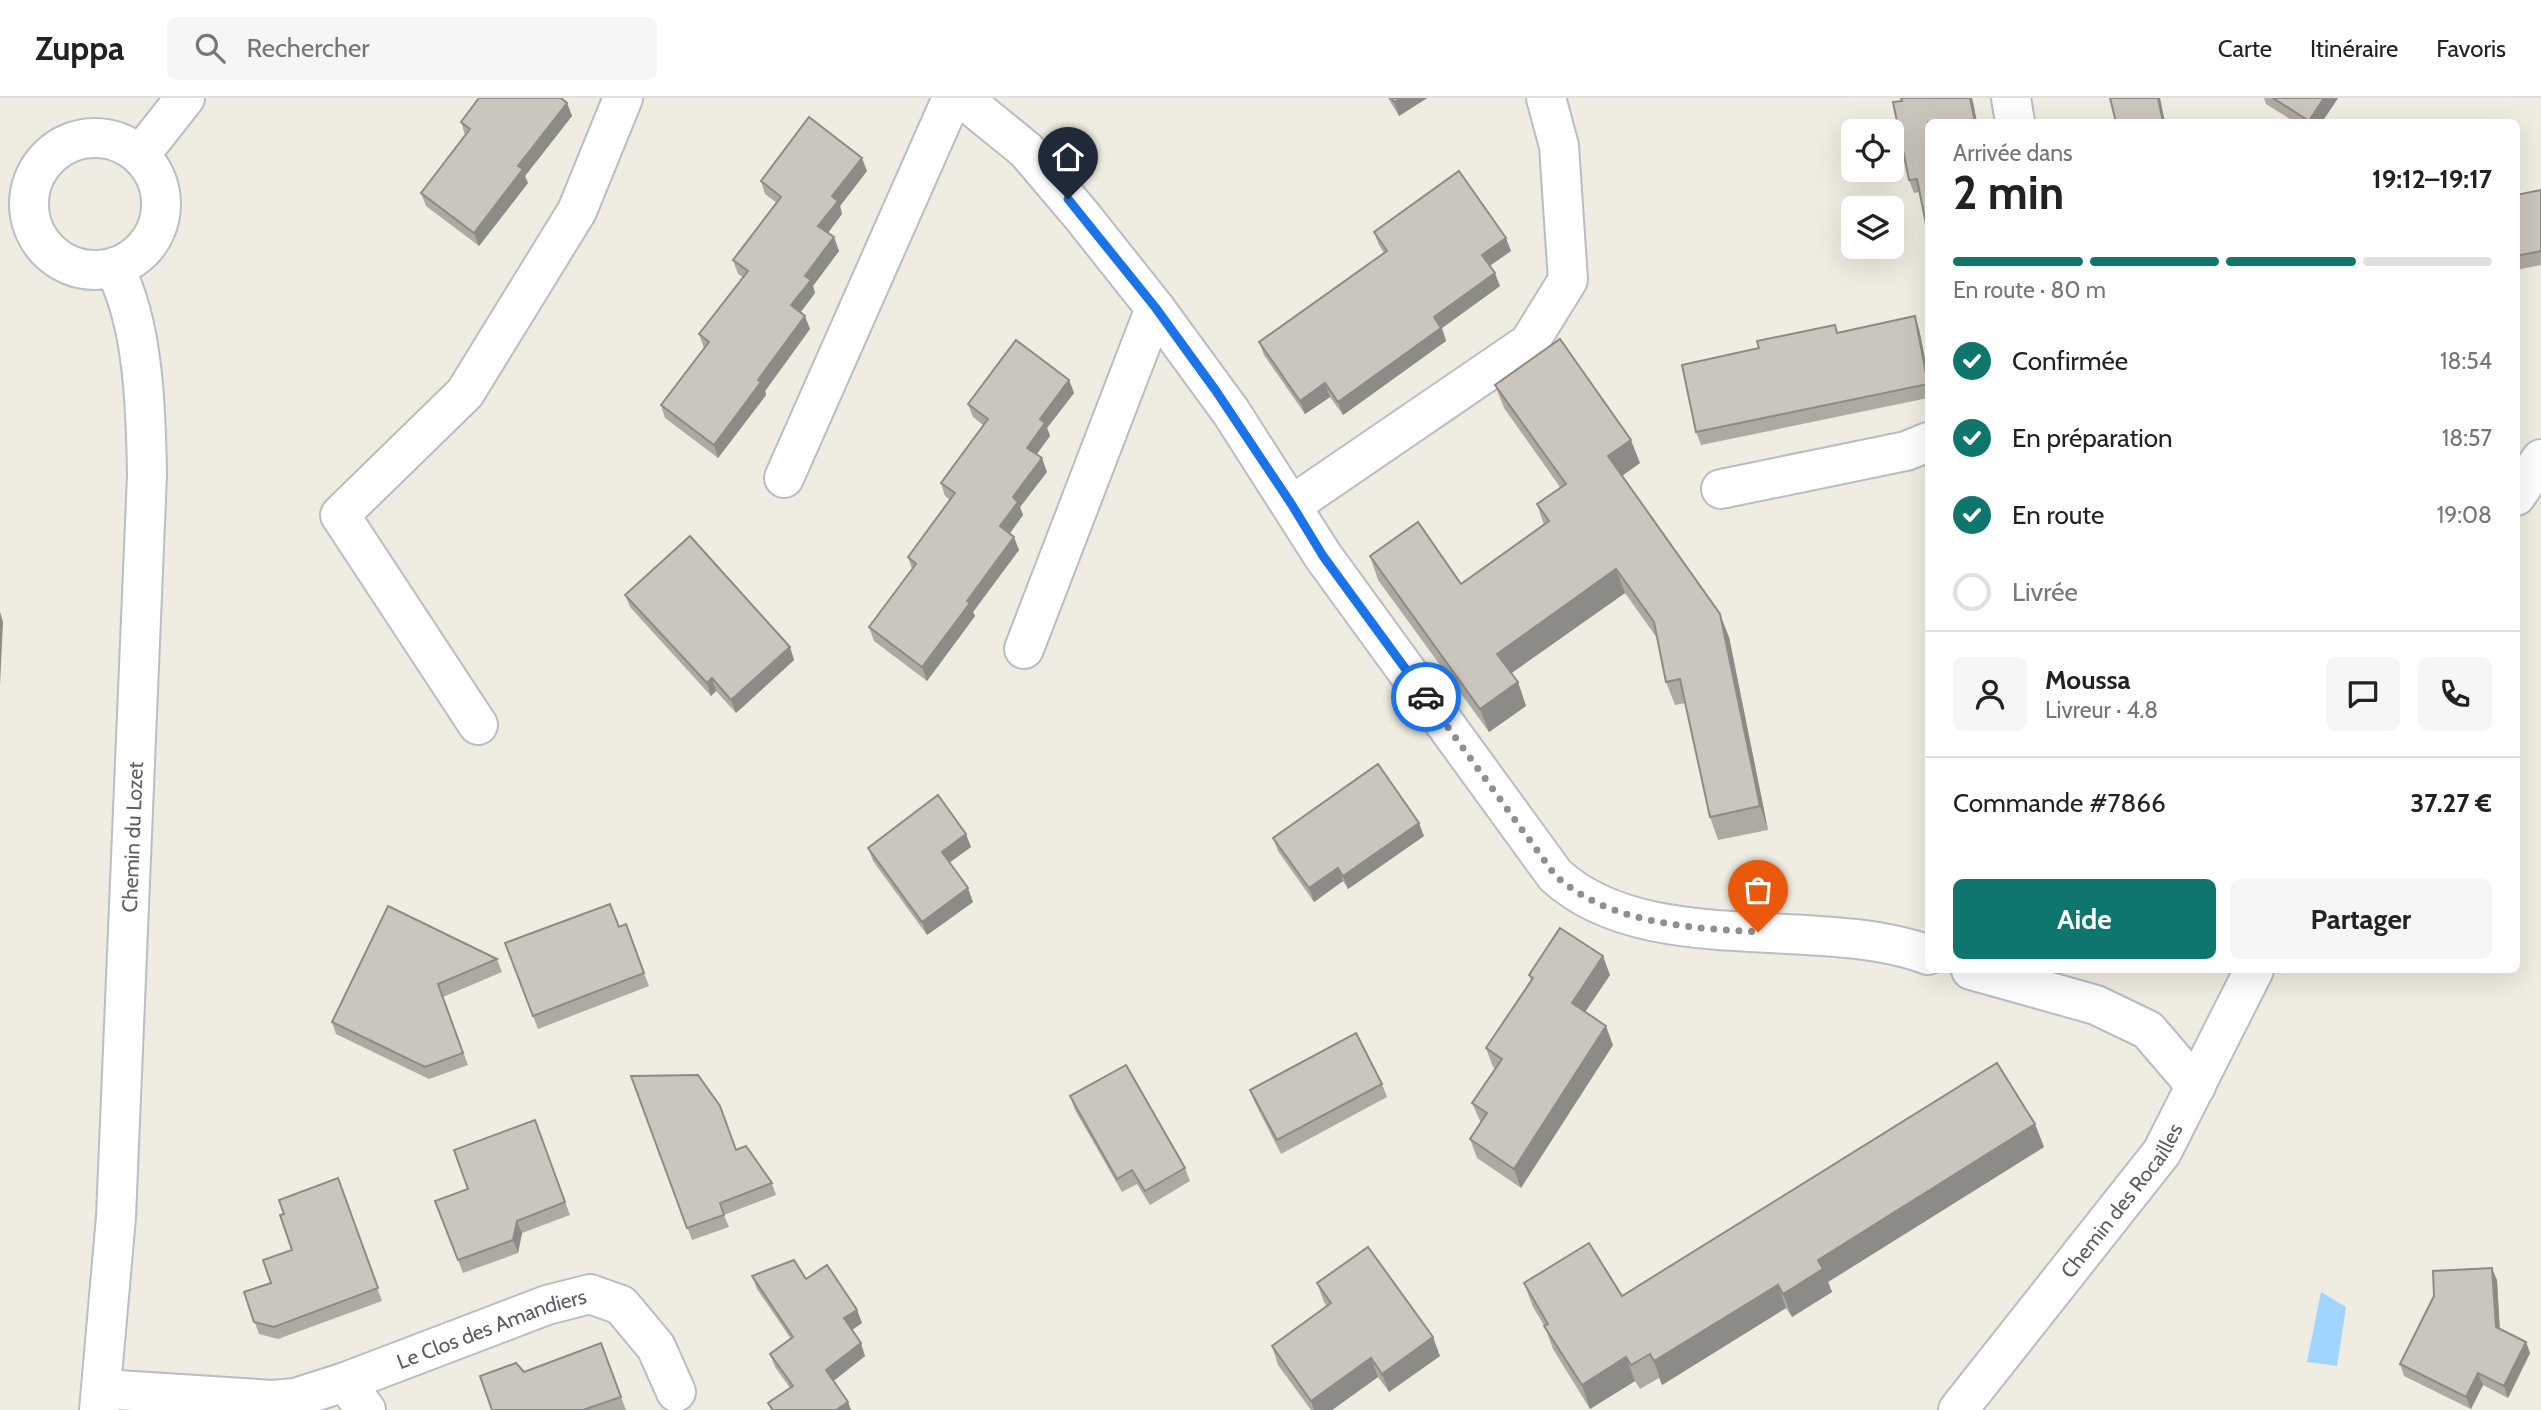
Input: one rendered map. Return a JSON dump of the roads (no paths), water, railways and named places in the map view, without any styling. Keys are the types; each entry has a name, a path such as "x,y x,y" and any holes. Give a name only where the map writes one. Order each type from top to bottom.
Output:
{"street":[{"path":"140,155 186,98"},
{"path":"478,725 340,515 465,393 577,211 623,98"},
{"path":"784,478 952,98"},
{"path":"962,98 1026,150 1155,307 1231,412 1323,556 1555,875 1569,888 1621,913 1666,923 1711,929 1852,938 1913,949 1925,954"},
{"path":"1292,505 1529,343 1568,280 1559,146 1546,98"},
{"path":"2011,98 2014,119"},
{"path":"96,137 119,142 140,155 154,173 158,185 161,196 160,219 151,241 134,258 114,268 88,270 63,262 43,245 14,195 51,154 72,141 96,137"},
{"name":"Chemin du Lozet","path":"100,1400 116,1217 147,475 146,408 138,351 124,286 114,268"},
{"path":"1024,649 1155,307"},
{"path":"1721,489 1906,451 1925,443"},
{"path":"2520,490 2541,458"},
{"path":"1981,973 2096,1006 2148,1030 2196,1086"},
{"name":"Chemin des Rocailles","path":"1958,1410 2162,1152 2252,973"},
{"name":"Le Clos des Amandiers","path":"100,1400 200,1394 273,1400 355,1396 547,1305 590,1294 621,1305 656,1347 676,1392"}],"water":[{"path":"2321,1292 2346,1307 2337,1366 2307,1362"}]}
